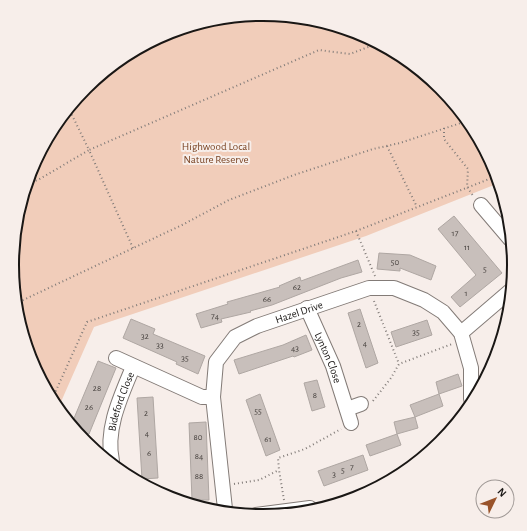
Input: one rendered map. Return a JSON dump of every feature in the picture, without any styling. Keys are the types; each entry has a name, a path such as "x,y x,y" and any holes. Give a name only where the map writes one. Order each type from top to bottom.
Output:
{"street":[{"path":"482,205 506,234"},
{"name":"Hazel Drive","path":"225,507 213,397 216,362 235,338 257,326 307,308 374,288 394,288 424,300 443,312 461,333 471,368 471,394"},
{"path":"461,333 506,294"},
{"name":"Lynton Close","path":"307,308 333,366 351,423"},
{"name":"Bideford Close","path":"116,358 202,397 213,397"},
{"name":"Bideford Close","path":"111,456 113,420 133,367"},
{"path":"347,409 361,404"}],"path":[{"path":"34,181 89,150 319,50 350,54 371,46"},
{"path":"72,115 133,248"},
{"path":"22,301 133,248 229,200 294,175 373,149 461,123"},
{"path":"444,128 444,139 468,169 467,187"},
{"path":"387,146 417,207"},
{"path":"55,393 87,322 356,231 491,178"},
{"path":"356,231 399,364"},
{"path":"223,485 259,480 279,470"}],"green space":[{"name":"Highwood Local Nature Reserve","path":"264,21 295,23 327,29 372,46 399,62 425,82 447,104 475,143 483,157 494,185 366,236 94,327 61,402 44,374 32,344 27,329 21,297 19,266 21,234 27,202 44,157 60,130 80,104 102,82 128,62 155,46 185,34 200,29 232,23"}],"building":[{"path":"454,216 502,273 460,307 451,297 476,275 438,229"},
{"path":"379,253 410,255 436,266 431,280 400,268 400,271 377,269"},
{"path":"358,260 362,272 341,278 272,305 250,311 251,312 221,319 222,322 201,328 196,314 228,304 227,302 280,287 279,286 300,277 301,281"},
{"path":"360,309 378,363 366,368 348,313"},
{"path":"131,319 155,329 153,334 205,356 198,374 176,364 177,362 123,338"},
{"path":"427,320 432,335 396,347 391,332"},
{"path":"306,335 312,350 239,374 234,360 283,345"},
{"path":"98,361 116,368 89,434 86,433 74,419"},
{"path":"458,374 462,386 439,394 436,382"},
{"path":"317,380 325,407 312,411 304,383"},
{"path":"260,394 280,450 266,456 246,400"},
{"path":"439,394 443,406 415,417 410,405"},
{"path":"153,397 158,478 144,479 142,478 137,398"},
{"path":"415,417 418,428 397,434 394,422"},
{"path":"206,422 209,500 192,499 189,423"},
{"path":"397,434 401,445 370,456 366,445"},
{"path":"363,455 368,470 324,486 318,471"}]}
